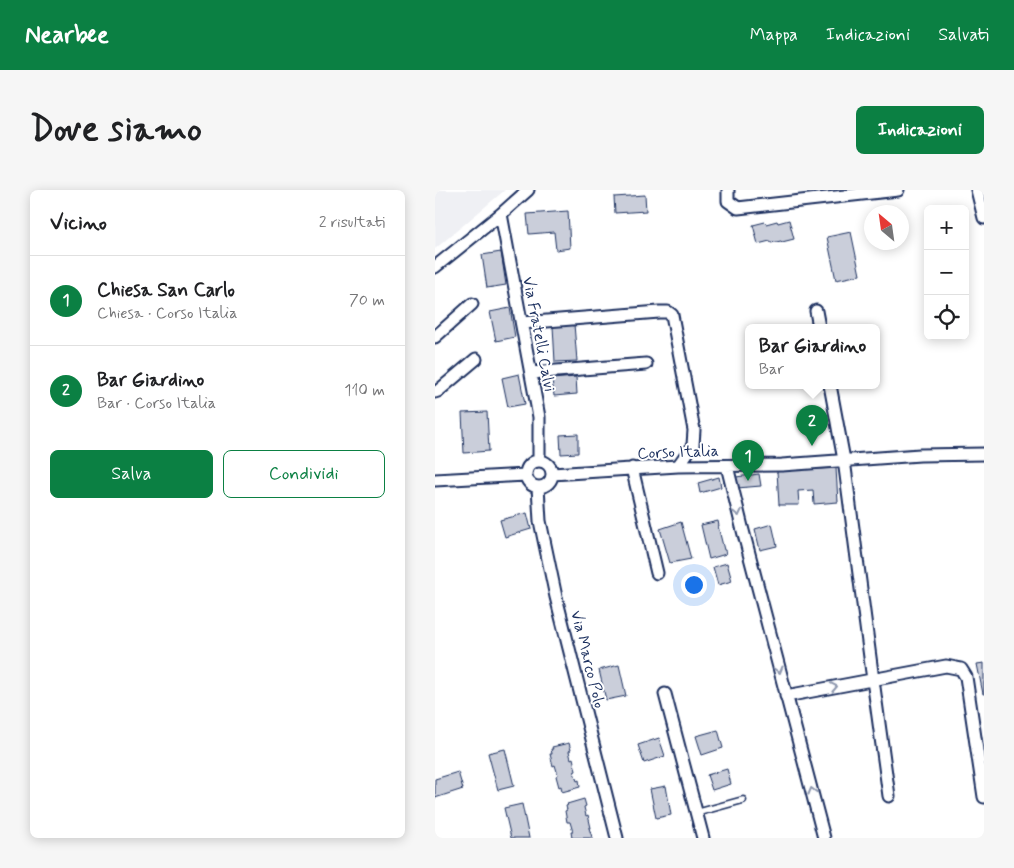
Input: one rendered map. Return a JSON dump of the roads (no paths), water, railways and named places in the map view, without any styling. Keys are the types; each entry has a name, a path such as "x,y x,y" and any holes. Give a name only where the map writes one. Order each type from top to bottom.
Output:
{"street":[{"path":"435,267 528,190"},
{"path":"728,190 728,201 738,208 847,192 898,190"},
{"path":"977,190 984,218"},
{"name":"Via Fratelli Calvi","path":"501,214 539,417 539,460"},
{"path":"435,337 472,304"},
{"path":"816,311 818,324"},
{"path":"522,323 659,312 668,312 672,315 694,430 693,445 678,466"},
{"path":"435,392 476,359"},
{"path":"531,373 646,364"},
{"path":"831,389 844,460 889,796"},
{"name":"Corso Italia","path":"552,474 632,468 782,465 920,455 984,454"},
{"path":"539,460 548,464 552,469 552,474 548,484 539,487 529,482 526,470 529,465 539,460"},
{"path":"727,466 824,838"},
{"path":"632,468 657,574"},
{"path":"435,480 526,475"},
{"name":"Via Marco Polo","path":"539,487 540,521 556,597 617,838"},
{"path":"786,696 946,666 961,670 966,677 984,797"},
{"path":"665,694 703,838"}],"lane":[{"path":"696,813 743,800"}],"place":[{"name":"Bar Giardino","path":"812,446"},
{"name":"Chiesa San Carlo","path":"748,481"}]}
